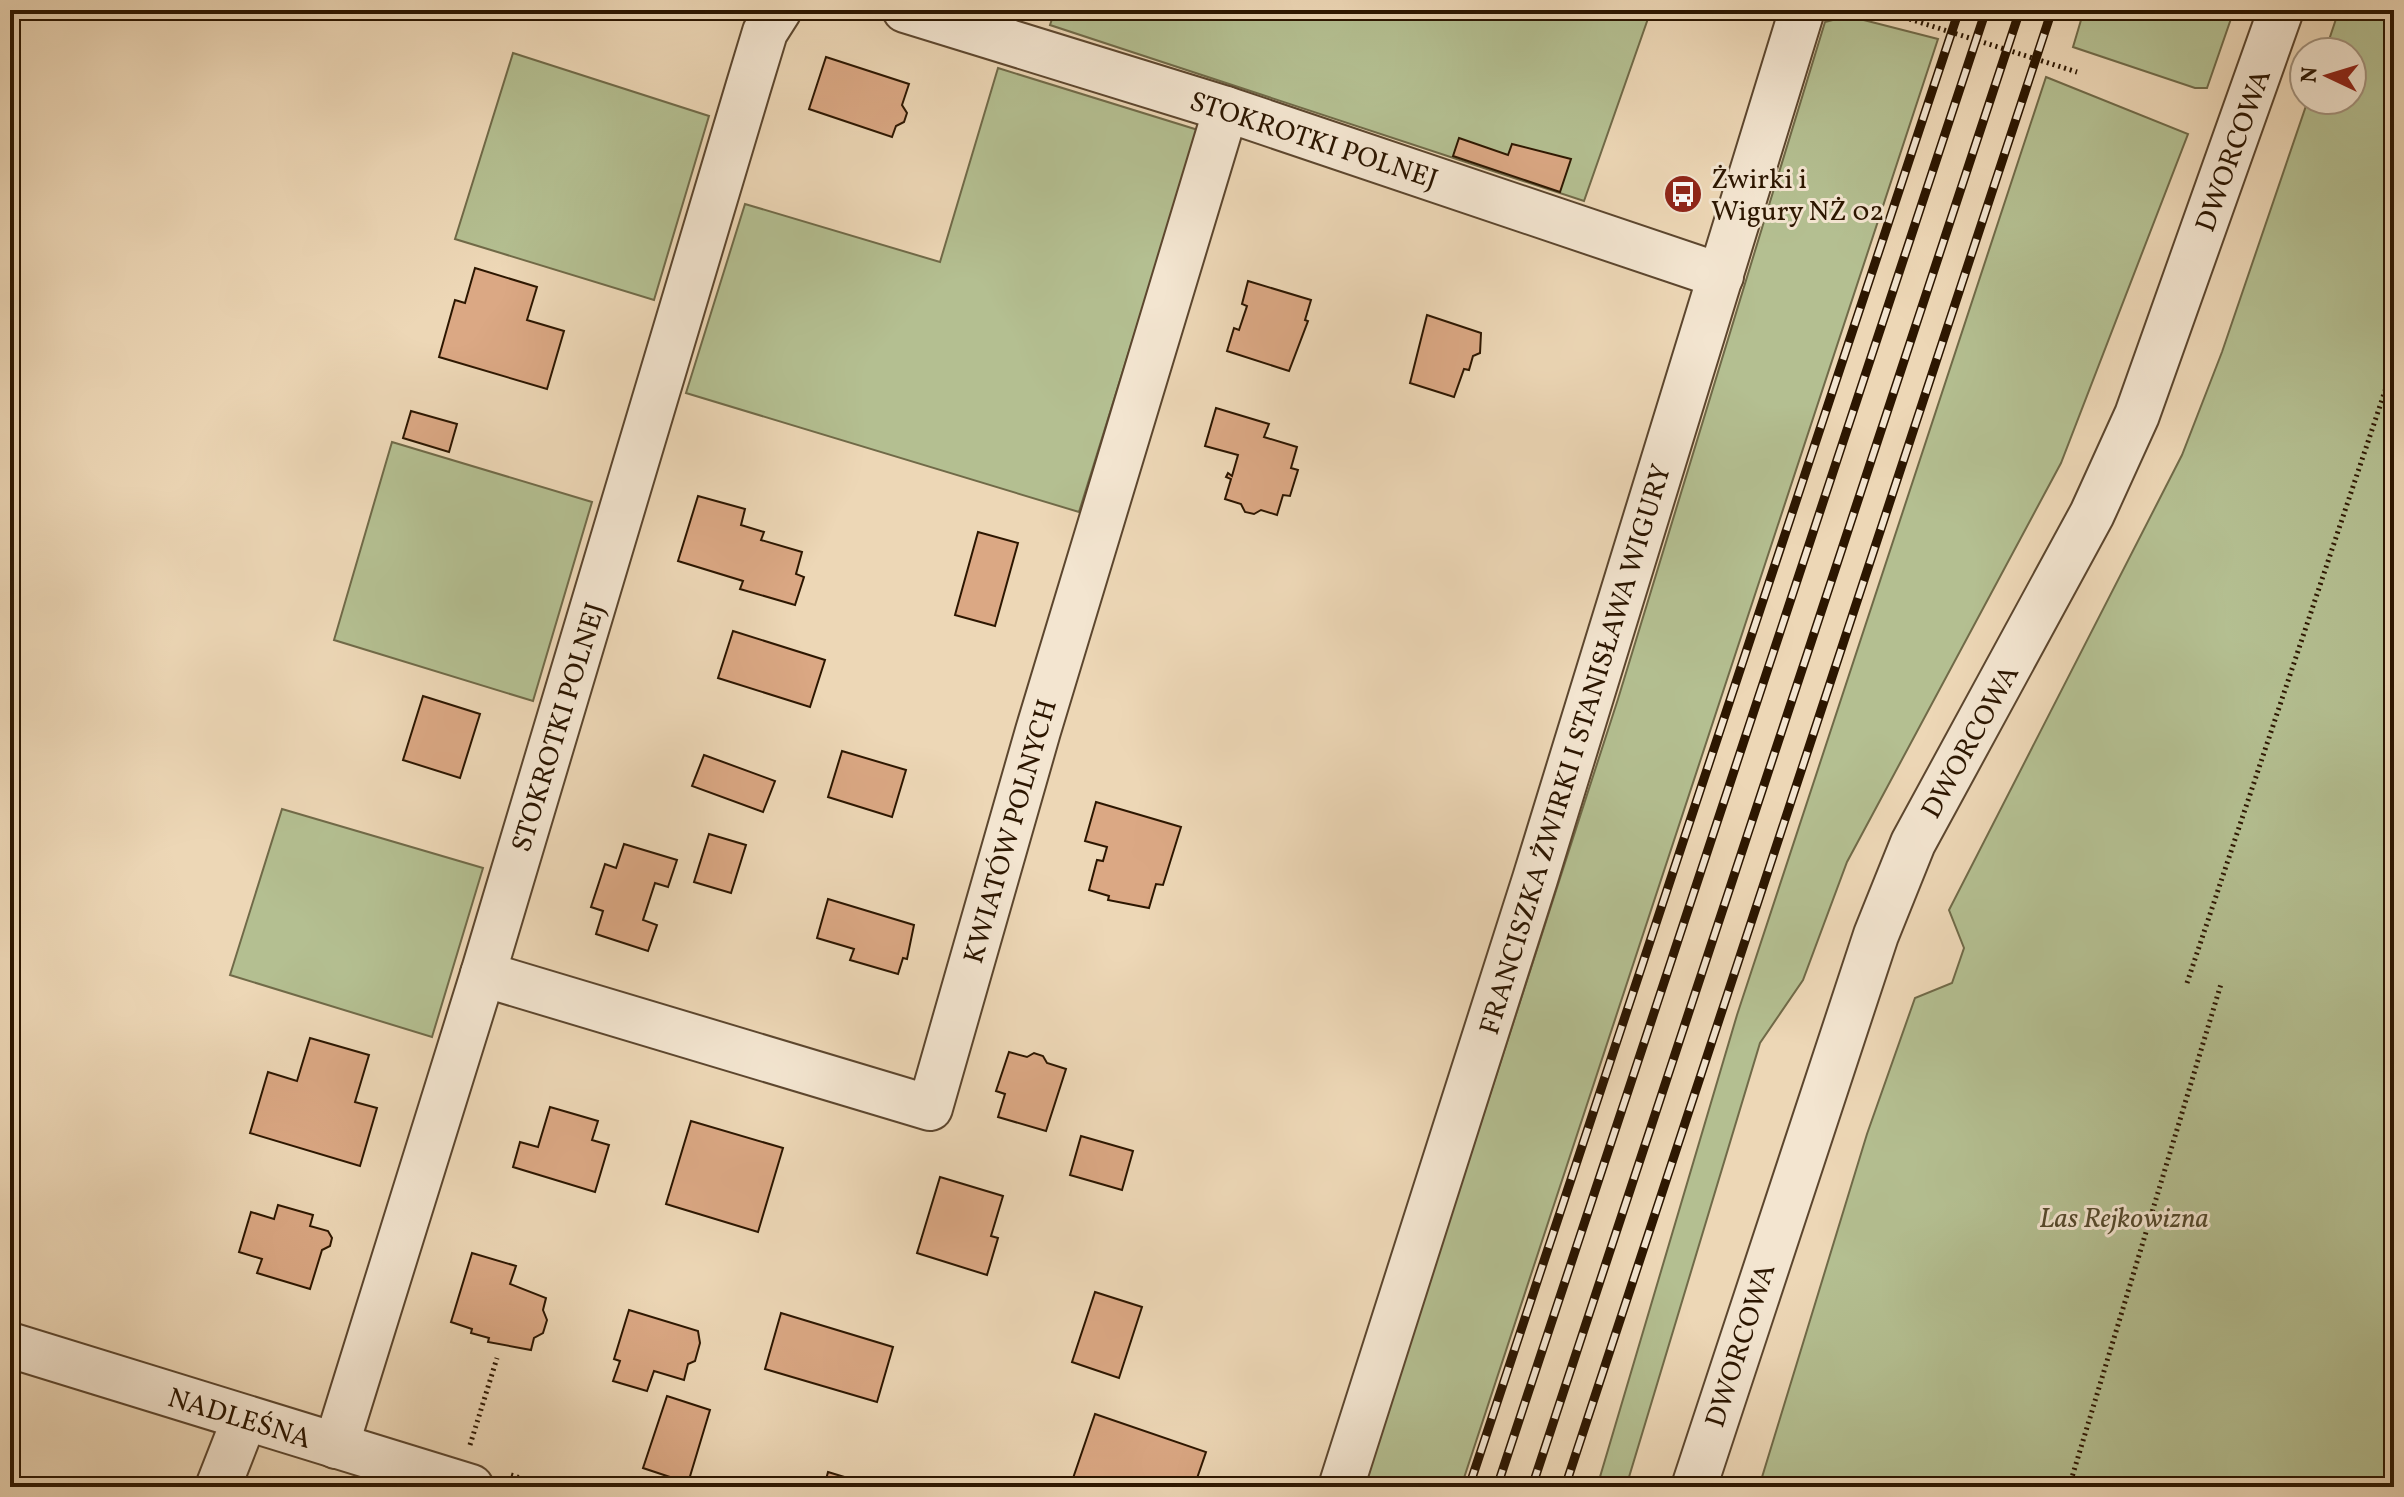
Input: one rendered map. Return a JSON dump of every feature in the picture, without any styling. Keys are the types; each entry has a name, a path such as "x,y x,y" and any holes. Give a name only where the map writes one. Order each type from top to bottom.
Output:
{"street":[{"name":"STOKROTKI POLNEJ","path":"336,1446 483,974 765,32 779,10"},
{"name":"STOKROTKI POLNEJ","path":"905,10 1226,109 1721,276"},
{"name":"FRANCISZKA ŻWIRKI I STANISŁAWA WIGURY","path":"1341,1487 1535,879 1802,10"},
{"name":"DWORCOWA","path":"1694,1487 1850,1006 1881,922 1913,843 2092,514 2137,415 2281,10"},
{"name":"KWIATÓW POLNYCH","path":"483,974 930,1108 1038,731 1226,109"},
{"name":"NADLEŚNA","path":"10,1345 336,1446 469,1470"},
{"path":"218,1487 245,1418"}],"path":[{"path":"1881,10 2077,72"},
{"path":"2187,983 2394,364"},
{"path":"2069,1487 2221,984"},
{"path":"469,1470 497,1358"}],"green space":[{"path":"1055,10 1651,10 1584,201 1050,25"},
{"path":"2084,10 2234,10 2207,88 2195,88 2073,47"},
{"name":"Las Rejkowizna","path":"2339,10 2394,10 2394,1487 1759,1487 1867,1134 1915,998 1952,983 1964,948 1949,910 2182,455 2222,352 2303,116 2368,116 2368,36 2330,36"},
{"path":"1848,16 1938,39 1461,1487 1363,1487 1618,699 1825,22"},
{"path":"513,53 709,116 654,300 455,239"},
{"path":"998,68 1198,130 1079,512 686,393 745,204 940,262"},
{"path":"2046,77 2188,134 2061,463 1847,862 1803,980 1760,1043 1626,1487 1597,1487 1737,1015"},
{"path":"392,442 592,502 533,701 334,640"},
{"path":"282,809 483,868 432,1037 230,975"}],"building":[{"path":"826,57 909,84 902,105 907,113 904,122 896,126 892,137 809,109"},
{"path":"1459,138 1508,155 1512,144 1571,159 1560,192 1453,156"},
{"path":"475,268 537,287 527,320 564,331 547,389 439,357 455,300 465,303"},
{"path":"1248,281 1311,300 1305,320 1308,321 1289,371 1227,351 1234,328 1239,330 1247,306 1242,304"},
{"path":"1427,315 1481,333 1480,353 1473,356 1469,370 1464,369 1454,397 1410,383"},
{"path":"1216,408 1269,424 1264,437 1297,447 1291,468 1298,470 1290,496 1283,495 1277,515 1261,510 1254,514 1245,512 1241,504 1225,499 1231,479 1226,477 1228,473 1232,476 1238,455 1205,446"},
{"path":"411,411 457,424 449,452 403,438"},
{"path":"698,496 745,509 741,525 764,532 761,540 802,552 796,574 804,577 795,605 740,589 743,581 678,561"},
{"path":"978,532 1018,543 995,626 955,615"},
{"path":"733,631 825,660 810,707 718,678"},
{"path":"423,696 480,714 460,778 403,760"},
{"path":"842,751 906,770 892,817 828,797"},
{"path":"704,755 775,781 763,812 692,786"},
{"path":"1096,802 1181,827 1163,885 1156,884 1149,908 1108,900 1109,896 1089,890 1097,860 1103,861 1107,847 1085,841"},
{"path":"709,834 746,845 731,893 694,882"},
{"path":"624,844 677,860 668,887 655,883 643,920 657,925 648,951 596,934 603,911 591,907 605,864 616,868"},
{"path":"828,899 914,925 907,959 903,958 898,974 850,960 854,949 817,938"},
{"path":"310,1038 369,1055 355,1102 377,1108 360,1166 250,1133 268,1072 297,1081"},
{"path":"1009,1052 1027,1057 1034,1053 1043,1056 1047,1063 1066,1069 1046,1131 998,1117 1005,1094 996,1091"},
{"path":"550,1107 598,1121 592,1140 609,1145 595,1192 513,1167 520,1142 538,1147"},
{"path":"691,1121 783,1148 758,1232 666,1204"},
{"path":"1081,1136 1133,1151 1122,1190 1070,1175"},
{"path":"940,1177 1003,1196 991,1236 998,1238 987,1275 917,1253"},
{"path":"278,1205 313,1215 310,1226 328,1231 332,1238 330,1246 322,1250 310,1289 257,1273 262,1259 239,1252 251,1212 274,1219"},
{"path":"472,1253 516,1266 510,1284 546,1298 543,1310 547,1320 543,1333 534,1338 531,1350 488,1342 489,1338 451,1322"},
{"path":"1095,1292 1142,1307 1119,1378 1072,1362"},
{"path":"629,1310 698,1331 700,1343 695,1361 688,1364 684,1380 654,1371 647,1391 613,1381 620,1361 614,1359"},
{"path":"781,1313 893,1347 877,1402 765,1369"},
{"path":"667,1396 710,1410 688,1483 643,1468"},
{"path":"1095,1414 1206,1452 1194,1487 1070,1487"},
{"path":"828,1472 864,1483 863,1487 824,1487"}],"railway":[{"path":"1469,1487 1959,10"},
{"path":"1497,1487 1986,10"},
{"path":"1532,1487 2020,10"},
{"path":"1565,1487 2052,10"}],"place":[{"name":"Żwirki i Wigury NŻ 02","path":"1683,194"}]}
